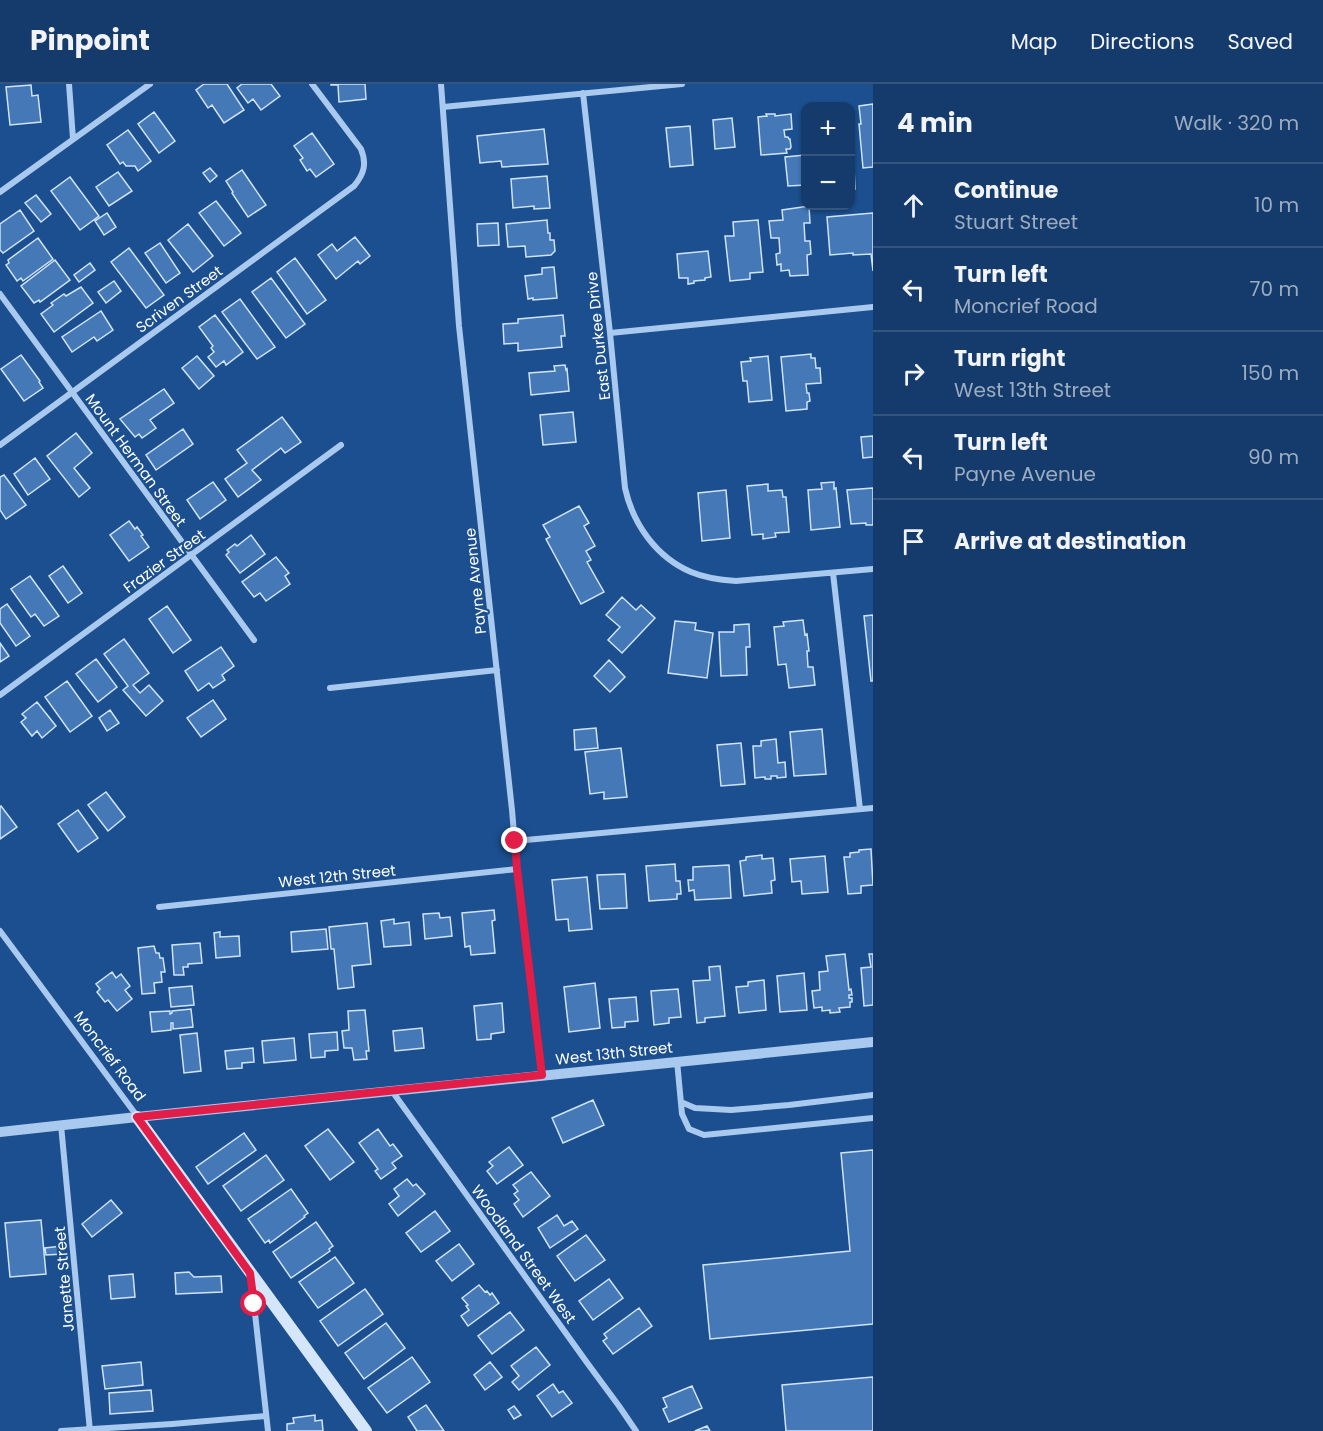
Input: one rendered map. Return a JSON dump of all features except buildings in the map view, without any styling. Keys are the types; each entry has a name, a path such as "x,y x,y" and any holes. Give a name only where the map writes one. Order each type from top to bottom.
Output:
{"main road":[{"name":"Moncrief Road","path":"137,1117 366,1431"}],"street":[{"path":"69,84 73,139"},
{"path":"0,192 150,84"},
{"name":"Scriven Street","path":"0,445 354,186 361,177 364,167 361,149 312,84"},
{"name":"Payne Avenue","path":"441,84 459,326 517,869 542,1075"},
{"path":"443,107 682,84"},
{"name":"East Durkee Drive","path":"583,93 625,488 628,505 638,525 654,546 672,561 691,572 715,579 736,581 873,569"},
{"name":"Mount Herman Street","path":"0,294 254,640"},
{"path":"610,333 873,307"},
{"name":"Frazier Street","path":"0,695 341,446"},
{"path":"833,573 860,809"},
{"path":"330,688 497,670"},
{"path":"515,841 873,808"},
{"name":"West 12th Street","path":"159,907 517,869"},
{"name":"Moncrief Road","path":"0,931 137,1117"},
{"name":"West 13th Street","path":"0,1132 873,1042"},
{"path":"677,1061 682,1114 689,1130 704,1135 873,1118"},
{"name":"Woodland Street West","path":"392,1091 636,1431"},
{"path":"681,1102 695,1108 731,1110 873,1095"},
{"name":"Janette Street","path":"62,1125 90,1430"},
{"path":"250,1273 268,1431"},
{"path":"61,1431 266,1416"}],"route":[{"path":"254,1304 250,1273 137,1117 542,1075 515,841"}]}
